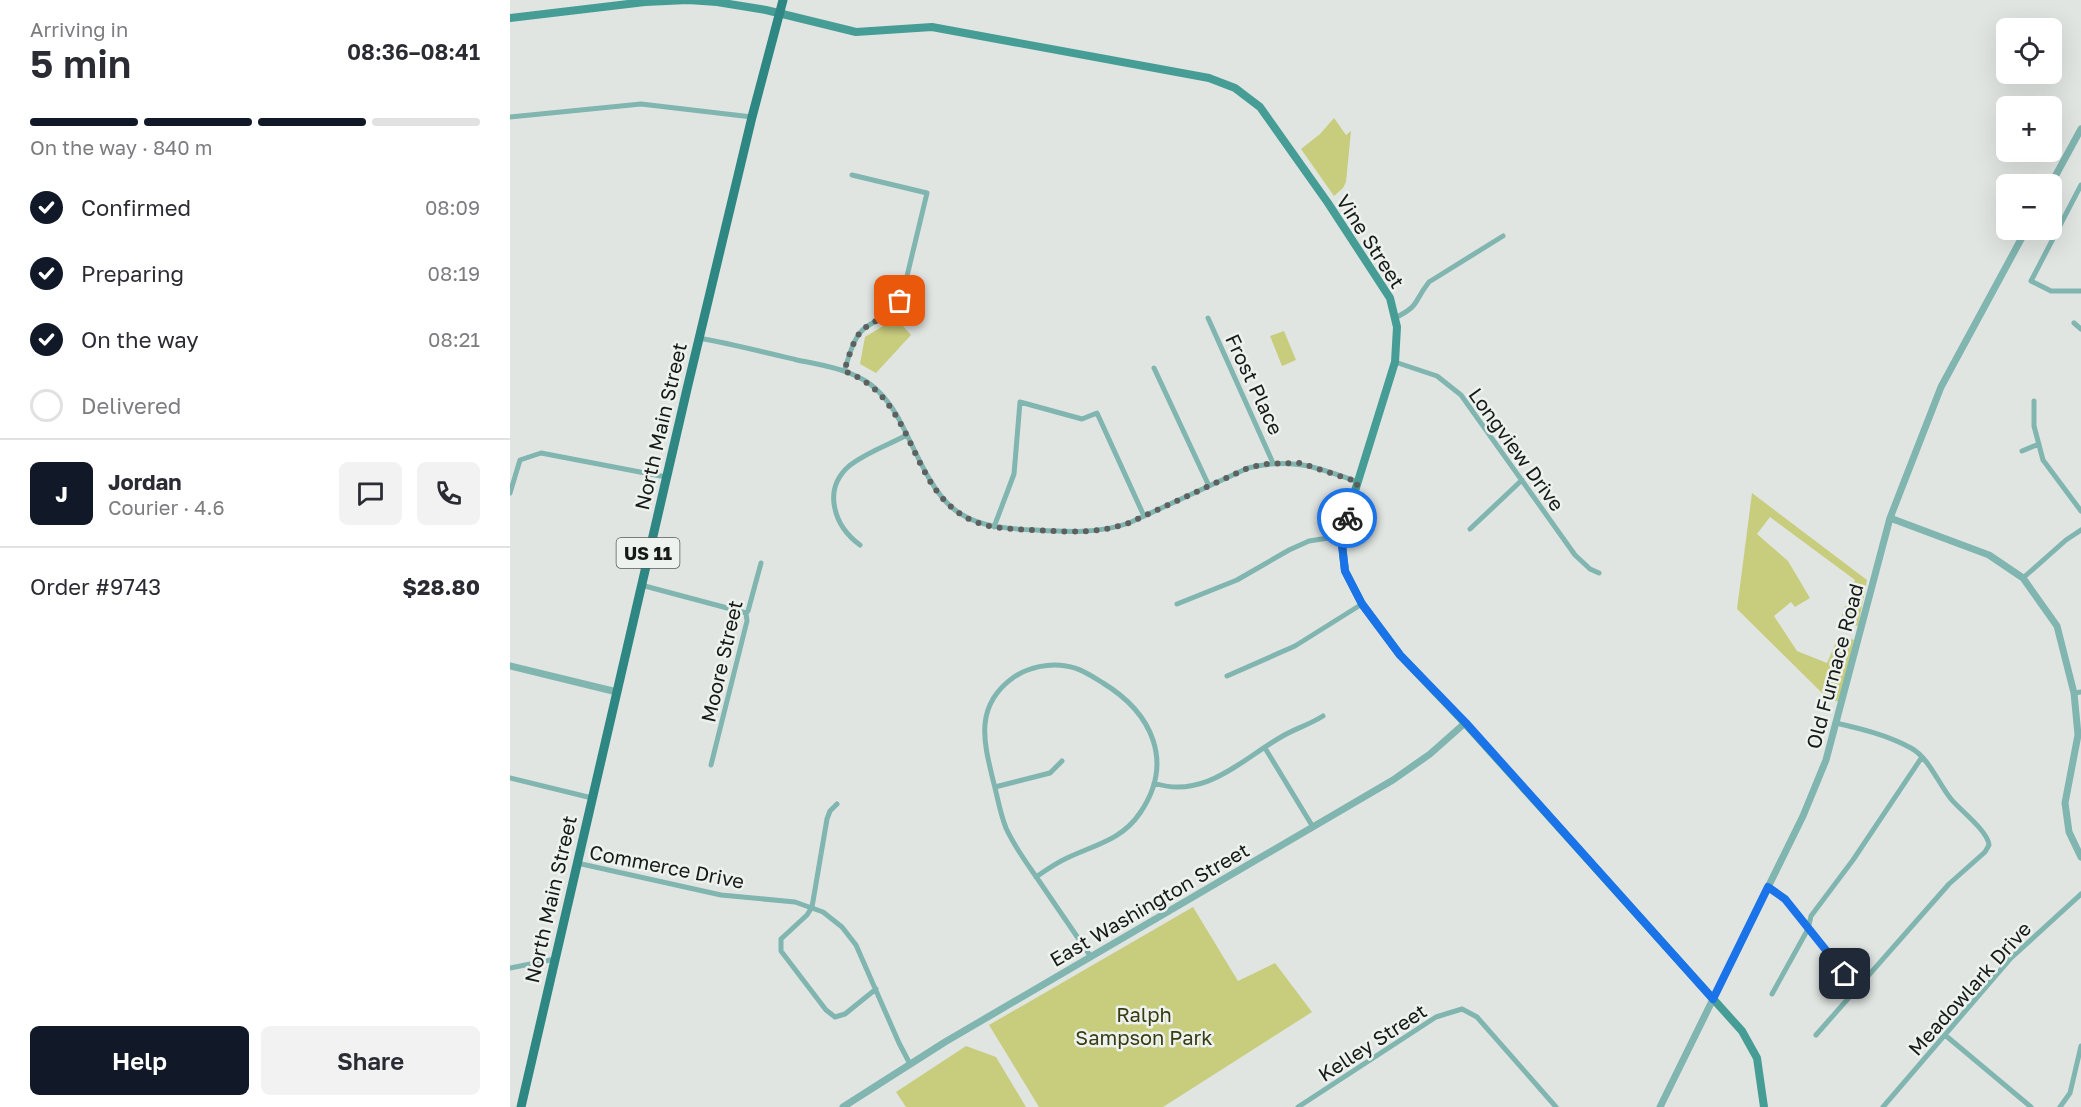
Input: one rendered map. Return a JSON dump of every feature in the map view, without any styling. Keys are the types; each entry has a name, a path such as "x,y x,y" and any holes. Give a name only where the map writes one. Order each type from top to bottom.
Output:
{"main road":[{"name":"Vine Street","path":"510,18 670,0 717,2 856,32 932,27 1209,78 1234,88 1260,107 1390,298 1397,327 1395,362 1341,536 1345,571 1362,604 1400,655 1466,723 1742,1031 1757,1058 1764,1107"},
{"name":"North Main Street","path":"521,1107 666,477 752,117 783,0"}],"street":[{"path":"510,117 641,104 752,117"},
{"path":"2056,174 2081,129"},
{"path":"844,371 858,336 864,328 884,319 900,301 927,193 852,175"},
{"path":"2081,185 2031,281 2051,291 2081,291"},
{"path":"1395,318 1411,310 1417,304 1422,290 1429,282 1503,236"},
{"name":"Old Furnace Road","path":"1660,1107 1803,816 1826,760 1890,518 1941,387 2021,240"},
{"name":"Frost Place","path":"1209,318 1273,463"},
{"path":"2074,323 2081,329"},
{"path":"699,338 844,371 865,381 880,393 896,414 930,480 950,506 973,521 994,527 1057,531 1113,529 1248,468 1273,463 1300,463 1358,482"},
{"name":"Longview Drive","path":"1395,362 1432,374 1458,392 1482,422 1575,555 1590,569 1599,573"},
{"path":"1154,368 1209,486"},
{"path":"2034,401 2034,426 2043,460 2081,511"},
{"path":"994,527 1014,474 1020,402 1082,419 1097,413 1144,516"},
{"path":"860,545 846,532 837,519 833,503 836,486 842,474 854,463 907,435"},
{"path":"2022,451 2039,444"},
{"path":"510,493 520,460 541,453 666,477"},
{"path":"1470,529 1522,480"},
{"path":"1890,518 1989,555 2023,578 2057,626 2078,693 2078,735 2065,803 2069,832 2081,857"},
{"path":"2023,578 2066,540 2081,530"},
{"path":"1177,604 1246,576 1289,550 1309,542 1341,536"},
{"name":"Moore Street","path":"711,765 747,621 746,613 761,563"},
{"path":"641,585 746,613"},
{"path":"1227,676 1295,646 1362,604"},
{"path":"1036,877 1066,858 1107,842 1121,833 1141,812 1154,783 1156,765 1152,740 1135,707 1120,694 1085,672 1071,667 1053,665 1033,668 1017,675 1003,687 988,709 984,724 984,744 1008,832 1036,877 1091,957"},
{"path":"510,666 616,692"},
{"path":"1154,783 1176,787 1208,782 1224,775 1285,734 1323,716"},
{"name":"East Washington Street","path":"843,1107 910,1064 1402,774 1430,754 1466,723"},
{"path":"1816,1035 1949,884 1985,852 1989,844 1985,835 1952,800 1922,757 1913,749 1882,734 1836,723"},
{"path":"1265,748 1313,827"},
{"path":"1772,994 1808,929 1811,916 1922,757"},
{"path":"995,788 1050,773 1062,761"},
{"path":"510,778 592,798"},
{"path":"837,804 830,811 827,819 812,907 807,915 781,939 780,943 784,956 826,1010 835,1017 845,1014 876,989"},
{"name":"Commerce Drive","path":"577,863 721,895 781,899 812,907 831,917 849,934 862,957 898,1043 910,1064"},
{"path":"1768,887 1785,899 1858,989"},
{"name":"Meadowlark Drive","path":"1883,1107 2010,959 2081,894"},
{"path":"510,968 555,959"},
{"name":"Kelley Street","path":"1298,1107 1436,1017 1465,1010 1477,1017 1556,1107"},
{"path":"1945,1035 2031,1107"},
{"path":"2060,1107 2070,1093 2081,1046"}],"green space":[{"path":"1334,118 1346,135 1351,131 1346,182 1334,196 1301,149 1320,134"},
{"path":"896,318 911,335 876,373 860,364 865,337"},
{"path":"1284,331 1296,360 1282,366 1270,336"},
{"path":"1752,493 1867,580 1858,626 1840,623 1845,606 1851,606 1856,589 1852,586 1855,580 1770,517 1757,534 1788,561 1810,598 1795,607 1791,602 1774,616 1797,651 1827,663 1839,635 1854,640 1841,702 1830,700 1737,609"},
{"name":"Ralph Sampson Park","path":"1193,907 1238,981 1275,963 1312,1012 1163,1107 1039,1107 989,1025"},
{"path":"966,1046 996,1057 1026,1107 906,1107 896,1092"}],"way so far":[{"path":"900,301 884,319 864,328 858,336 844,371 871,385 880,393 899,419 938,493 950,506 973,521 989,526 1017,529 1081,532 1113,529 1248,468 1281,462 1300,463 1358,482 1347,518"}],"route":[{"path":"1347,518 1341,536 1345,571 1362,604 1400,655 1466,723 1713,999 1768,887 1785,899 1845,974"}]}
